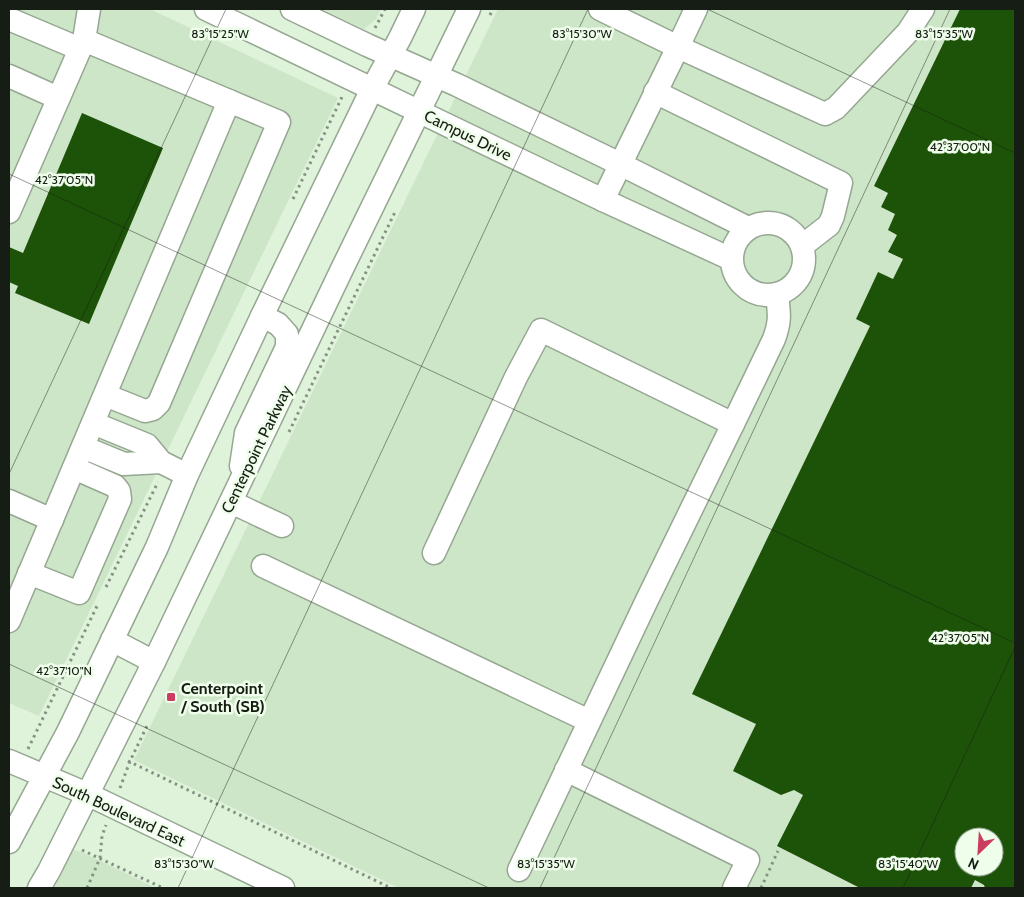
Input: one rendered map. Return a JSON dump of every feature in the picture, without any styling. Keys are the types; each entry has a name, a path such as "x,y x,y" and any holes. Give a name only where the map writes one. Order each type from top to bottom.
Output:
{"street":[{"path":"9,212 82,45 89,9"},
{"name":"Campus Drive","path":"206,9 603,200 731,259"},
{"path":"292,9 436,75 748,228"},
{"path":"9,842 68,732 157,547 187,475 262,316 372,89 414,9"},
{"name":"Centerpoint Parkway","path":"39,888 154,662 469,9"},
{"path":"600,9 825,114 836,108 908,32 923,9"},
{"path":"603,200 696,9"},
{"path":"9,19 229,101 279,122 158,403 152,409 144,411 105,395"},
{"path":"9,76 58,98"},
{"path":"655,92 841,183 829,225 802,246"},
{"path":"9,621 229,101"},
{"path":"763,223 779,224 793,233 802,246 804,258 802,270 788,288 777,294 760,294 746,287 735,275 731,259 736,241 748,228 763,223"},
{"path":"518,870 774,339 779,325 777,294"},
{"path":"262,316 278,324 287,334 287,347 246,433 235,494 282,526"},
{"path":"434,553 516,377 541,330 733,424"},
{"path":"93,423 147,445 161,462 187,475"},
{"path":"83,447 124,464 161,462"},
{"path":"30,573 79,593 120,498 119,491 115,486 74,468"},
{"path":"9,501 52,520"},
{"path":"263,566 589,721"},
{"path":"112,640 154,662"},
{"name":"South Boulevard East","path":"9,760 87,794 283,888"},
{"path":"566,770 748,860 734,888"}],"path":[{"path":"375,29 385,9"},
{"path":"286,440 397,209"},
{"path":"102,595 155,488"},
{"path":"34,739 98,604"},
{"path":"43,720 47,722"},
{"path":"124,758 391,888"},
{"path":"87,888 100,858 102,836"},
{"path":"64,841 163,888"},
{"path":"761,888 778,851"}],"shaded area":[{"path":"9,9 150,9 338,98 39,716 9,703"},
{"path":"322,9 381,9 376,19 364,29"},
{"path":"498,9 1015,9 1015,888 399,888 134,760"},
{"path":"73,850 82,852 156,888 54,888"}],"building":[{"path":"960,9 1015,9 1015,888 985,888 984,885 975,880 971,888 860,888 777,846 803,795 794,790 781,795 733,771 756,724 692,694 870,326 856,319 878,272 893,279 903,259 888,252 897,235 888,230 895,214 881,207 888,193 874,186"},
{"path":"82,113 163,148 89,324 15,293 18,286 9,282 9,247 23,253"}],"place":[{"name":"Centerpoint / South (SB)","path":"171,697"}]}
